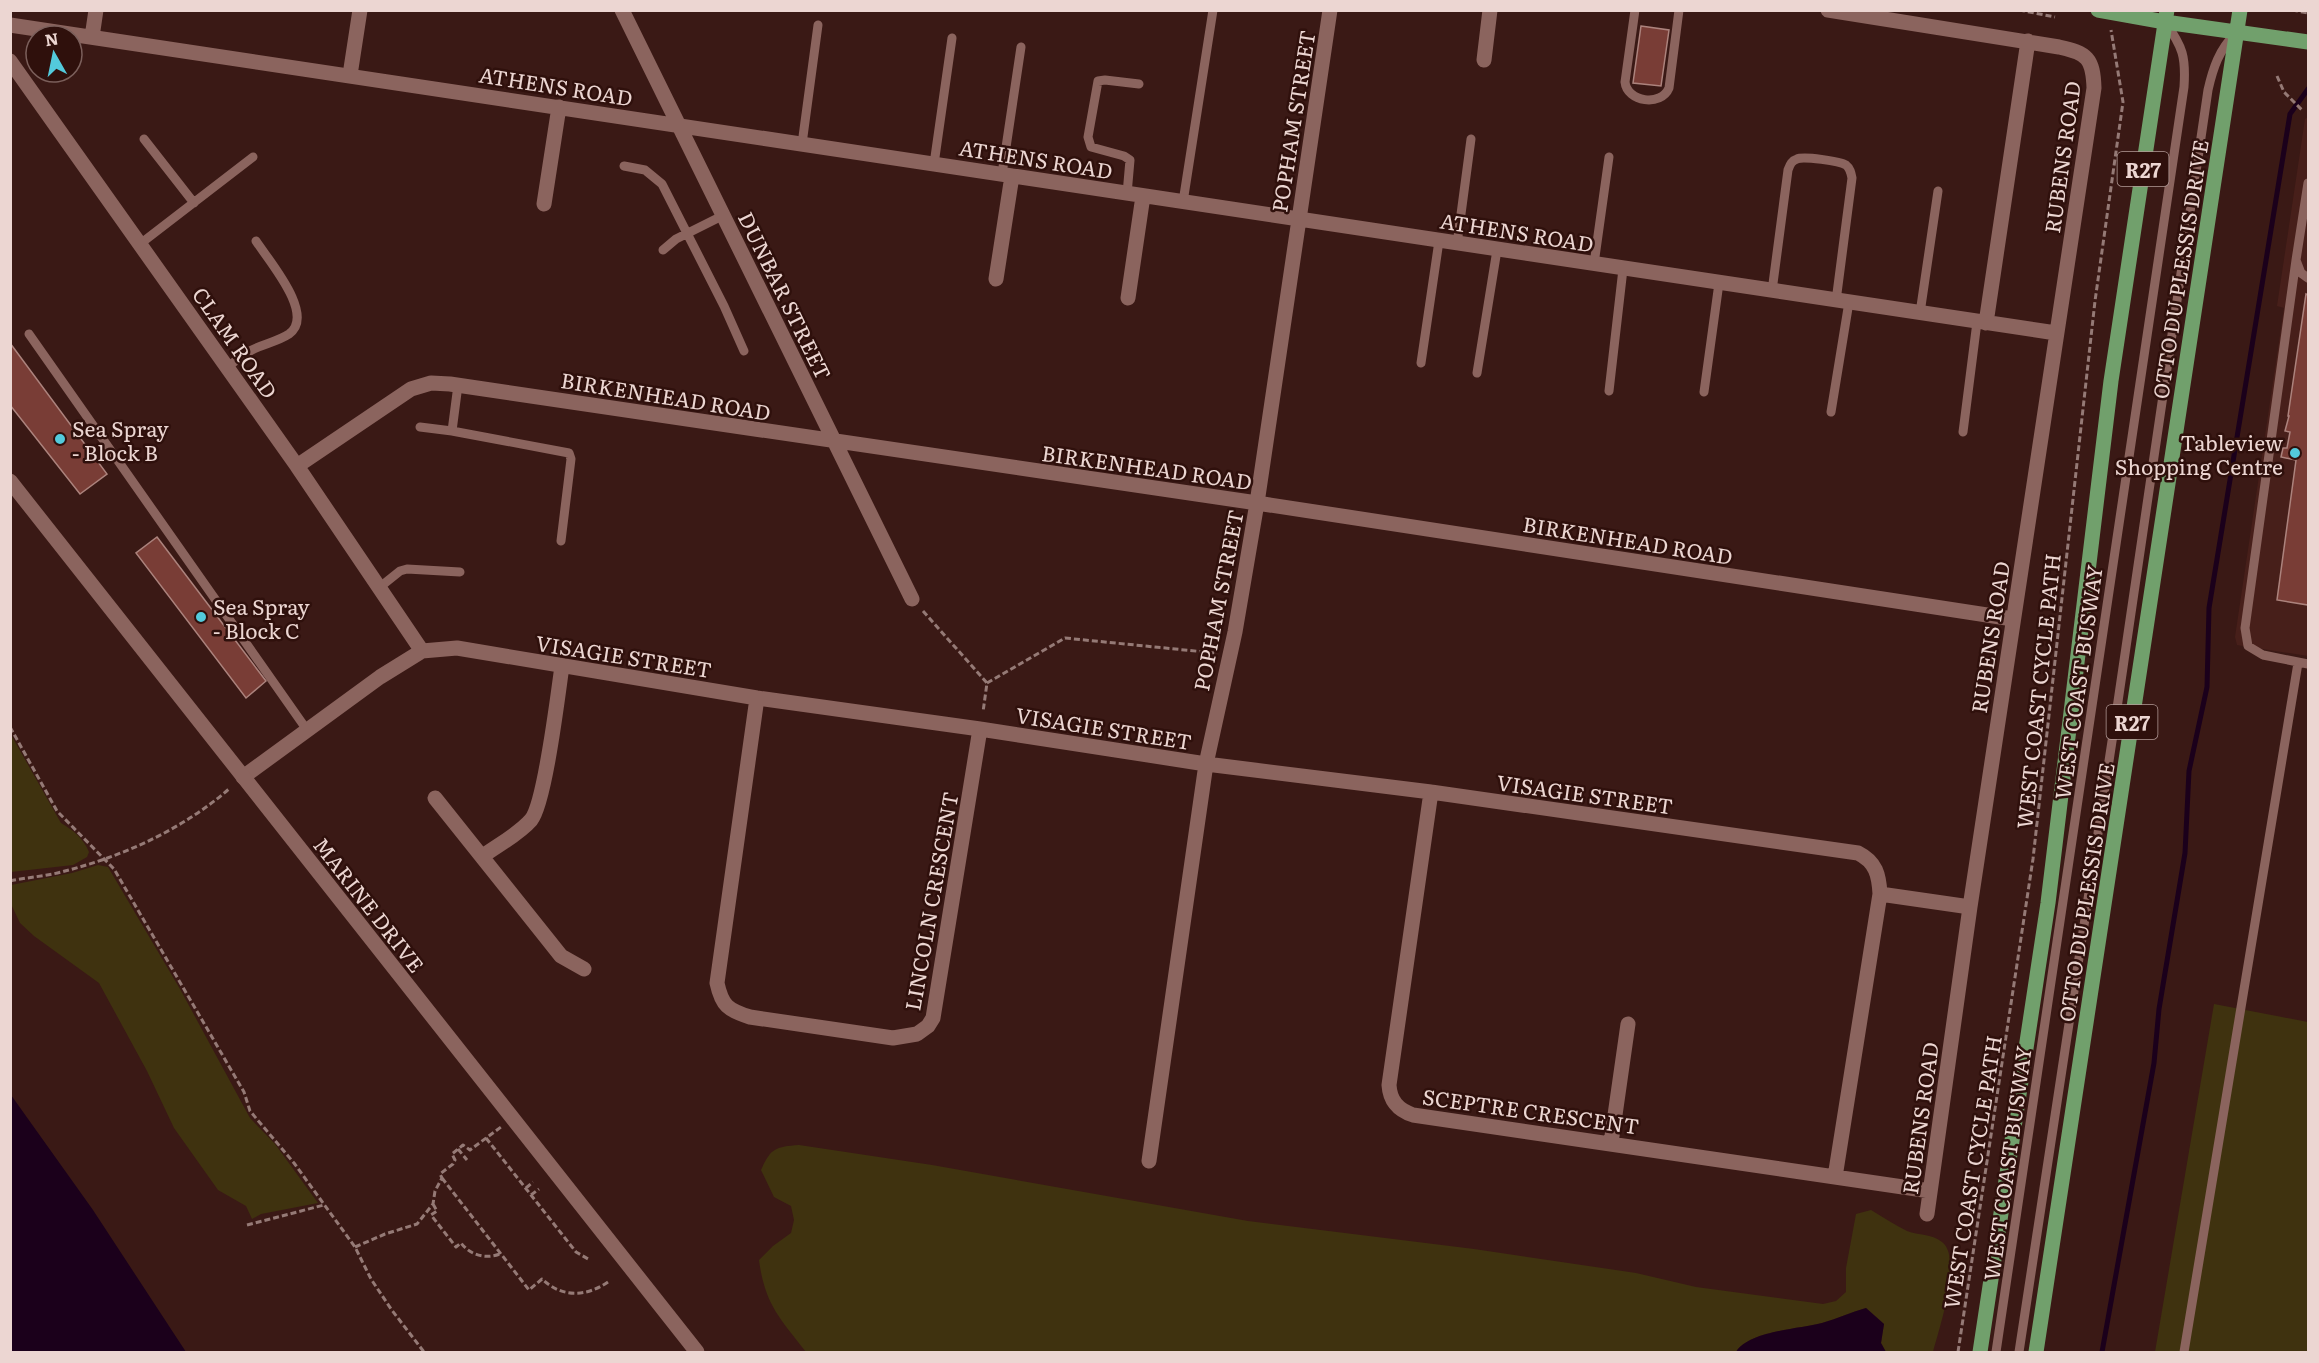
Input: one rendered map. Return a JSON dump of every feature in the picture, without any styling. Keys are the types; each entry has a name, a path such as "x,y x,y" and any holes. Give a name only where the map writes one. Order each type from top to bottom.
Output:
{"main road":[{"path":"2098,10 2166,16 2237,32 2308,42"},
{"name":"OTTO DU PLESSIS DRIVE","path":"2036,1353 2240,10"},
{"name":"OTTO DU PLESSIS DRIVE","path":"1980,1353 2048,903 2108,405 2166,16"}],"street":[{"path":"92,37 96,10"},
{"path":"350,75 360,10"},
{"name":"DUNBAR STREET","path":"622,10 912,599"},
{"name":"POPHAM STREET","path":"1149,1161 1206,764 1230,655 1257,503 1330,10"},
{"path":"1484,60 1490,10"},
{"path":"1828,10 2028,41 1982,322"},
{"name":"ATHENS ROAD","path":"10,25 2056,333"},
{"name":"RUBENS ROAD","path":"1927,1214 1970,907 2094,88 2092,67 2083,54 2028,41"},
{"name":"CLAM ROAD","path":"11,63 297,466 422,651"},
{"path":"544,204 559,107"},
{"path":"996,279 1007,175"},
{"path":"1128,298 1143,196"},
{"name":"BIRKENHEAD ROAD","path":"297,466 411,389 431,383 458,385 1257,503 2013,619"},
{"name":"MARINE DRIVE","path":"10,481 697,1353"},
{"name":"VISAGIE STREET","path":"243,777 380,677 422,651 457,648 757,698 1206,764 1431,792 1858,853 1876,868 1880,894"},
{"path":"483,856 525,826 536,812 562,666"},
{"name":"LINCOLN CRESCENT","path":"757,698 717,983 721,998 725,1005 735,1012 750,1017 893,1038 917,1034 928,1026 935,1011 980,729"},
{"name":"SCEPTRE CRESCENT","path":"1431,792 1389,1085 1392,1100 1399,1108 1413,1115 1930,1191"},
{"path":"435,798 561,956 584,969"},
{"path":"1835,1178 1880,894 1970,907"},
{"path":"1611,1143 1628,1024"}],"lane":[{"path":"1184,202 1213,10"},
{"path":"1635,10 1626,89 1630,95 1637,98 1653,100 1660,99 1669,88 1679,10"},
{"name":"WEST COAST BUSWAY","path":"1996,1353 2184,87 2186,63 2183,50 2166,16"},
{"path":"802,144 818,25"},
{"name":"WEST COAST BUSWAY","path":"2019,1353 2208,90 2212,68 2221,50 2237,32"},
{"path":"934,164 952,38"},
{"path":"1007,175 1021,47"},
{"path":"1127,194 1130,160 1091,147 1088,137 1098,81 1139,84"},
{"path":"144,139 194,203"},
{"path":"1457,244 1472,139"},
{"path":"140,244 253,157"},
{"path":"1594,264 1609,157"},
{"path":"1772,291 1790,163 1803,158 1839,162 1846,165 1851,171 1852,178 1831,412"},
{"path":"624,166 645,170 657,178 688,233 744,351"},
{"path":"2308,183 2245,628 2248,646 2263,655 2308,664"},
{"path":"1920,313 1938,191"},
{"path":"663,250 669,243 724,215"},
{"path":"227,367 251,350 289,334 298,322 298,309 291,293 256,241"},
{"path":"1421,363 1439,241"},
{"path":"1477,374 1497,250"},
{"path":"2296,260 2301,273 2308,278"},
{"path":"1609,391 1623,269"},
{"path":"1704,392 1719,283"},
{"path":"1963,432 1982,322"},
{"path":"29,334 307,730"},
{"path":"452,431 458,385"},
{"path":"420,427 569,453 571,459 561,541"},
{"path":"380,587 400,571 407,569 460,572"},
{"path":"2184,1353 2298,663"}],"path":[{"path":"2019,10 2055,16"},
{"path":"2292,10 2308,13"},
{"name":"WEST COAST CYCLE PATH","path":"1958,1353 2033,859 2094,312 2123,102 2123,91 2111,32"},
{"path":"2277,76 2284,92 2303,111"},
{"path":"912,599 987,683"},
{"path":"987,683 1065,638 1230,655"},
{"path":"980,729 987,683"},
{"path":"10,727 57,811 114,869 244,1092 250,1111 276,1139 355,1247 376,1286 424,1353"},
{"path":"10,881 65,871 165,833 186,821 225,792"},
{"path":"493,1133 470,1149 463,1145 452,1154 455,1160 440,1174 442,1178 529,1290 542,1279 556,1291 579,1294 589,1292 608,1282"},
{"path":"486,1138 576,1252 590,1260"},
{"path":"458,1149 466,1160"},
{"path":"355,1247 417,1224 433,1204 435,1191 442,1178"},
{"path":"526,1188 533,1182"},
{"path":"531,1195 539,1189"},
{"path":"433,1204 437,1211 431,1215 456,1247 461,1243 471,1253 492,1257 501,1254"},
{"path":"247,1225 324,1205"}],"shaded area":[{"path":"2308,117 2308,656 2237,645 2235,637 2284,308 2277,306 2305,119"},
{"path":"10,733 61,823 78,835 87,847 89,852 87,857 73,865 11,872"},
{"path":"98,865 108,867 180,989 250,1118 275,1144 318,1203 261,1214 252,1219 246,1206 218,1190 174,1128 147,1071 99,983 34,936 20,923 11,904 11,885 72,873"},
{"path":"2214,1004 2308,1022 2308,1352 2155,1352"},
{"path":"11,1095 93,1210 186,1352 11,1352"},
{"path":"799,1145 932,1165 1248,1221 1474,1249 1636,1273 1696,1287 1823,1304 1836,1301 1846,1292 1846,1268 1856,1214 1871,1210 1911,1233 1934,1237 1942,1242 1948,1250 1950,1278 1933,1352 1886,1352 1881,1343 1884,1324 1866,1308 1822,1323 1763,1335 1742,1345 1736,1352 806,1352 775,1310 765,1289 759,1260 791,1233 794,1220 791,1206 774,1197 761,1170 775,1150"},
{"path":"1866,1308 1884,1324 1881,1343 1886,1352 1736,1352 1742,1345 1763,1335 1822,1323"}],"building":[{"path":"1641,26 1669,30 1661,86 1633,83"},
{"name":"Tableview Shopping Centre","path":"2306,294 2308,295 2308,605 2277,600 2296,460 2281,457 2283,448 2287,448 2290,432 2285,431"},
{"name":"Sea Spray - Block B","path":"10,343 107,474 80,494 10,405"},
{"name":"Sea Spray - Block C","path":"157,537 266,681 246,698 136,553"}],"waterway":[{"path":"2102,1352 2154,1063 2159,1009 2185,853 2189,771 2207,687 2209,608 2290,114 2308,89"}],"place":[{"name":"Sea Spray - Block B","path":"60,439"},
{"name":"Tableview Shopping Centre","path":"2295,453"},
{"name":"Sea Spray - Block C","path":"201,617"}]}
